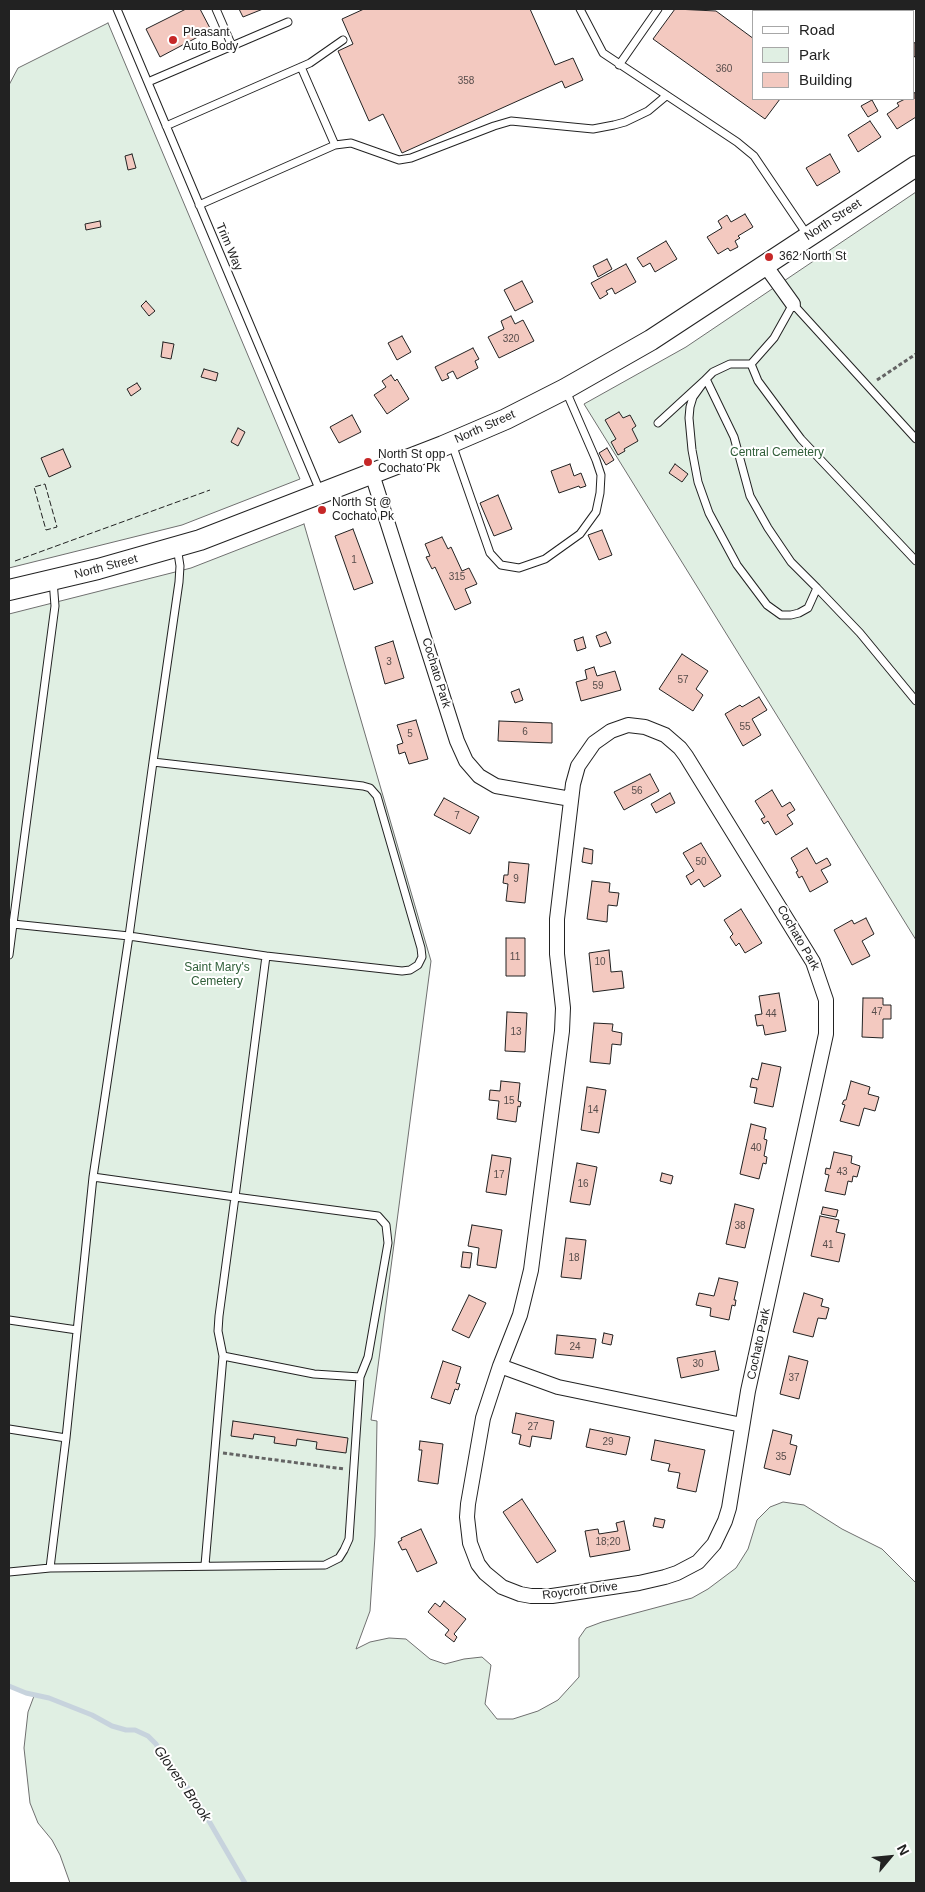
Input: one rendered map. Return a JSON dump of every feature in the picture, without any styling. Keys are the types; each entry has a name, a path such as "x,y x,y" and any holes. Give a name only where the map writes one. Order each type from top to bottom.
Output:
{"main road":[{"name":"North Street","path":"9,590 177,547 231,529 451,443 506,419 651,340 916,166"}],"street":[{"path":"765,265 793,304"},
{"name":"Cochato Park","path":"372,474 457,741 466,761 479,776 496,786 571,798"},
{"name":"Cochato Park","path":"479,1436 487,1402 520,1316 531,1270 562,1031 563,1008 556,936 558,903 571,798 578,766 588,749 603,736 620,727 636,725 665,735 686,756 813,962 823,987 827,1011 826,1034 748,1391 733,1480"},
{"path":"500,1366 558,1387 742,1425"},
{"name":"Roycroft Drive","path":"479,1436 468,1504 470,1543 474,1555 485,1573 502,1587 531,1596 552,1596 638,1583 671,1575 689,1567 706,1554 720,1532 729,1508 733,1480"}],"lane":[{"name":"Trim Way","path":"118,9 321,494"},
{"path":"216,9 232,46"},
{"path":"580,9 603,53 737,142 754,156 808,236"},
{"path":"619,65 658,9"},
{"path":"148,82 288,22"},
{"path":"166,126 301,67 344,40"},
{"path":"301,67 335,145"},
{"path":"199,204 335,145 351,143 392,159 404,160 502,123 520,121 593,129 614,125 648,112 666,96"},
{"path":"658,423 713,372 730,364 751,364 774,338 793,304 916,439"},
{"path":"751,364 758,381 802,438 916,561"},
{"path":"706,378 691,402 690,426 698,482 709,513 723,540 748,580 767,605 781,615 791,615 808,608 817,588"},
{"path":"706,378 734,437 750,496 768,528 791,562 860,633 916,701"},
{"path":"451,443 490,553 501,565 519,568 545,559 580,534 596,512 600,493 601,475 596,460 565,388"},
{"path":"50,1568 66,1438 93,1177 179,582 180,566 177,547"},
{"path":"9,955 11,923 55,606 53,580"},
{"path":"11,923 129,936 266,956 402,971 410,970 419,962 422,957 421,948 377,796 370,788 153,762"},
{"path":"205,1565 223,1356 218,1331 219,1316 266,956"},
{"path":"9,1572 50,1568 325,1565 333,1562 344,1550 348,1538 360,1377 368,1357 388,1243 386,1225 378,1216 93,1177"},
{"path":"9,1320 77,1330"},
{"path":"223,1356 314,1374 360,1377"},
{"path":"9,1429 66,1438"}],"path":[{"path":"868,386 916,354"},
{"path":"215,1452 354,1470"}],"green space":[{"path":"108,23 300,479 182,525 9,568 9,85 18,68"},
{"name":"Central Cemetery","path":"916,192 916,940 584,404 686,347"},
{"name":"Saint Mary's Cemetery","path":"304,524 431,961 371,1420 377,1421 375,1536 370,1611 356,1649 370,1642 389,1638 406,1639 430,1659 445,1664 482,1657 491,1665 485,1704 497,1719 513,1719 538,1711 558,1700 579,1677 579,1638 586,1628 692,1598 708,1589 736,1568 748,1549 757,1520 770,1507 783,1502 804,1505 842,1529 882,1549 916,1583 916,1883 70,1883 60,1855 52,1840 38,1823 30,1803 24,1748 28,1712 34,1696 9,1686 9,614 191,568"}],"building":[{"path":"186,9 200,9 211,30 160,57 146,29"},
{"path":"239,9 263,9 243,17"},
{"path":"364,9 530,9 555,65 573,58 583,80 565,88 562,81 402,153 383,114 369,121 338,51 353,44 342,19"},
{"path":"675,9 716,11 752,38 752,100 779,100 765,119 653,39"},
{"path":"915,92 916,117 897,129 887,114 899,106 897,103 903,100 915,100"},
{"path":"872,100 878,111 868,117 861,106"},
{"path":"870,121 881,137 858,152 848,135"},
{"path":"132,154 136,168 128,170 125,156"},
{"path":"830,154 840,172 817,186 806,168"},
{"path":"745,214 753,227 738,236 740,238 735,241 738,247 730,251 728,248 718,254 707,237 722,228 718,221 727,215 731,222"},
{"path":"100,221 101,227 86,230 85,224"},
{"path":"666,241 677,259 655,272 650,263 643,267 637,258"},
{"path":"607,259 612,269 598,277 593,266"},
{"path":"626,264 636,282 615,294 612,288 606,291 608,294 600,299 591,283"},
{"path":"522,281 533,302 515,311 504,290"},
{"path":"146,301 155,311 149,316 141,306"},
{"path":"511,316 515,324 523,320 534,341 499,358 488,337 504,329 501,321"},
{"path":"402,336 411,352 397,360 388,343"},
{"path":"163,342 174,344 171,359 161,357"},
{"path":"473,348 479,359 475,361 478,368 457,379 453,371 447,374 449,378 442,381 435,367"},
{"path":"204,369 218,373 216,381 201,377"},
{"path":"391,375 395,381 397,379 409,399 387,414 374,395 386,387 382,381"},
{"path":"137,383 141,389 131,396 127,389"},
{"path":"619,412 623,418 630,415 636,426 632,429 638,441 618,455 611,442 616,439 605,420"},
{"path":"352,415 361,432 339,443 330,427"},
{"path":"238,428 245,432 238,446 231,442"},
{"path":"607,448 614,460 606,465 599,453"},
{"path":"63,449 71,467 49,477 41,458"},
{"path":"570,464 574,476 581,473 586,486 580,488 579,486 559,493 551,471"},
{"path":"675,464 688,474 682,482 669,473"},
{"path":"498,495 512,529 494,536 480,503"},
{"path":"353,529 373,583 354,590 335,536"},
{"path":"602,530 612,555 599,560 588,535"},
{"path":"442,537 448,549 451,547 462,571 469,568 477,584 465,589 471,603 455,610 435,567 432,569 426,557 430,556 425,544"},
{"path":"606,632 611,643 600,647 596,636"},
{"path":"583,637 586,648 577,651 574,640"},
{"path":"393,641 404,678 385,684 375,647"},
{"path":"682,654 708,671 696,689 703,695 693,711 659,689"},
{"path":"594,667 597,676 615,671 621,690 581,701 576,682 587,679 585,670"},
{"path":"519,689 523,700 515,703 511,692"},
{"path":"759,697 767,710 752,719 761,735 743,746 725,714"},
{"path":"416,720 428,759 409,764 405,752 399,754 397,745 403,743 397,725"},
{"path":"499,721 552,723 552,743 498,741"},
{"path":"650,774 659,791 624,810 614,792"},
{"path":"772,790 782,807 790,802 795,810 787,815 793,824 776,835 768,821 764,824 761,819 765,817 755,801"},
{"path":"670,793 675,803 656,813 651,804"},
{"path":"444,798 479,817 470,834 434,815"},
{"path":"701,843 721,876 704,887 699,879 691,885 686,876 694,871 683,853"},
{"path":"584,848 593,850 592,864 582,862"},
{"path":"807,848 816,864 827,858 831,865 821,870 828,882 810,892 802,876 799,878 796,872 798,871 791,858"},
{"path":"509,862 529,864 525,903 506,901 508,884 503,883 504,875 508,875"},
{"path":"592,881 610,883 609,892 619,893 617,906 608,905 607,922 587,919"},
{"path":"741,909 762,943 745,953 739,943 736,946 730,937 733,934 724,920"},
{"path":"866,918 874,934 862,941 870,956 852,965 834,930 852,920 854,924"},
{"path":"506,938 525,938 525,976 506,976"},
{"path":"609,950 611,972 622,971 624,988 593,992 589,953"},
{"path":"779,993 786,1031 765,1035 763,1025 757,1026 755,1015 762,1014 759,996"},
{"path":"863,998 883,998 883,1005 891,1005 891,1019 883,1019 883,1038 862,1037"},
{"path":"507,1012 527,1013 525,1052 505,1051"},
{"path":"594,1023 613,1024 612,1031 622,1033 621,1045 612,1044 610,1064 590,1062"},
{"path":"762,1063 781,1067 773,1107 754,1103 757,1088 750,1087 752,1078 758,1080"},
{"path":"501,1081 520,1083 518,1101 521,1102 520,1107 518,1106 516,1122 497,1119 499,1101 489,1100 490,1090 500,1091"},
{"path":"851,1081 870,1087 868,1094 879,1097 875,1111 864,1108 859,1126 840,1121 845,1105 842,1104 846,1100"},
{"path":"587,1087 606,1090 599,1133 581,1130"},
{"path":"751,1124 766,1128 764,1139 767,1140 764,1156 767,1157 766,1164 763,1163 759,1179 740,1174"},
{"path":"834,1152 852,1156 851,1163 860,1166 857,1177 853,1176 852,1182 848,1181 845,1195 825,1191 829,1175 825,1174 826,1168 830,1169"},
{"path":"492,1155 511,1158 506,1195 486,1192"},
{"path":"577,1163 597,1167 590,1205 570,1202"},
{"path":"662,1173 673,1176 671,1184 660,1181"},
{"path":"735,1204 754,1209 745,1248 726,1244"},
{"path":"823,1207 838,1210 836,1217 821,1214"},
{"path":"820,1216 839,1220 836,1232 845,1234 839,1262 811,1256"},
{"path":"472,1225 502,1230 496,1268 477,1265 479,1248 468,1246"},
{"path":"566,1238 586,1240 581,1279 561,1277"},
{"path":"463,1252 472,1253 470,1268 461,1267"},
{"path":"719,1278 738,1282 734,1300 736,1300 735,1306 732,1305 729,1320 710,1316 711,1308 696,1305 699,1293 714,1296"},
{"path":"804,1293 823,1299 821,1306 829,1308 826,1319 818,1318 813,1337 793,1332"},
{"path":"469,1295 486,1303 469,1338 452,1330"},
{"path":"604,1333 613,1335 611,1345 602,1343"},
{"path":"557,1335 596,1339 593,1358 555,1354"},
{"path":"715,1351 719,1370 681,1378 677,1358"},
{"path":"789,1356 808,1361 799,1399 780,1394"},
{"path":"443,1361 461,1367 456,1383 460,1384 458,1390 455,1389 450,1404 431,1398"},
{"path":"516,1413 554,1421 551,1439 532,1436 530,1447 519,1444 521,1435 512,1433"},
{"path":"233,1421 348,1438 346,1453 316,1449 317,1442 297,1439 296,1446 274,1443 275,1437 254,1434 253,1439 231,1436"},
{"path":"590,1429 630,1437 626,1455 586,1447"},
{"path":"773,1430 792,1435 790,1444 797,1446 790,1475 764,1468"},
{"path":"655,1440 705,1450 696,1492 677,1488 680,1473 668,1471 670,1464 651,1460"},
{"path":"420,1441 443,1444 438,1484 418,1481 422,1450 419,1450"},
{"path":"522,1499 556,1551 537,1563 503,1512"},
{"path":"655,1518 665,1520 663,1528 653,1526"},
{"path":"624,1521 630,1550 590,1557 585,1531 598,1529 599,1534 618,1531 616,1523"},
{"path":"421,1529 437,1563 417,1572 406,1549 402,1550 398,1542 402,1540 401,1538"},
{"path":"444,1601 466,1619 454,1634 457,1637 454,1642 445,1635 449,1630 428,1612 435,1603 440,1607"}],"waterway":[{"name":"Glovers Brook","path":"9,1686 26,1693 49,1698 92,1715 112,1726 126,1730 135,1730 148,1736 195,1797 245,1883"}],"fence":[{"path":"45,484 57,527 46,530 34,487 45,484"},
{"path":"15,561 210,490"}],"place":[{"name":"Pleasant Auto Body","path":"173,40"},
{"name":"362 North St","path":"769,257"},
{"name":"North St opp Cochato Pk","path":"368,462"},
{"name":"North St @ Cochato Pk","path":"322,510"}]}
